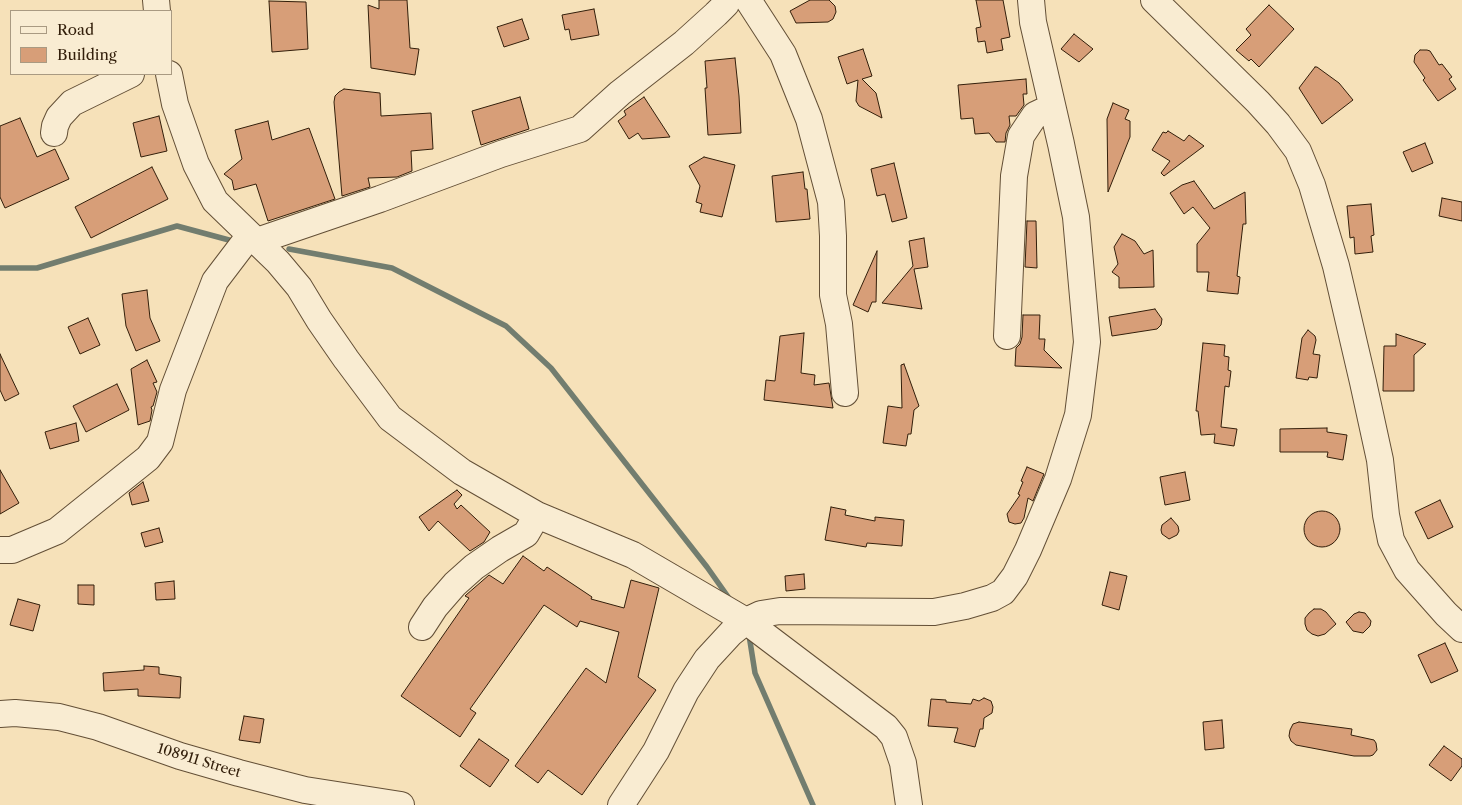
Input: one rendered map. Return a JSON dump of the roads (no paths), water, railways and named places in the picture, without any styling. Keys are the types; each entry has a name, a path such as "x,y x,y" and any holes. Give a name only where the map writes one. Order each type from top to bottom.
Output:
{"street":[{"path":"0,550 12,550 57,531 148,458 160,442 173,390 215,280 254,238 380,199 501,154 580,130 620,93 684,44 726,4 727,0"},
{"path":"748,0 783,54 809,119 831,202 833,236 832,295 839,324 845,393"},
{"path":"622,805 656,751 686,691 708,659 731,633 746,621 761,614 780,611 934,612 992,598 1002,592 1015,576 1058,479 1070,442 1078,415 1088,342 1076,217 1032,22 1031,0"},
{"path":"1154,0 1258,102 1278,124 1302,159 1324,220 1363,382 1380,460 1386,515 1392,540 1407,570 1462,629"},
{"path":"54,134 59,117 72,103 129,75"},
{"path":"169,75 175,104 196,164 216,201 278,262 299,287 341,351 390,418 462,472 537,515 633,555 746,621 886,727 894,737 903,763 909,805"},
{"path":"1008,336 1014,176 1021,136 1035,116 1052,108"},
{"path":"422,627 435,607 455,584 474,567 526,534 537,515"},
{"name":"108911 Street","path":"5,710 59,717 98,727 180,756 296,787 401,805"}],"waterway":[{"path":"0,268 37,268 177,226 229,240"},
{"path":"289,249 392,268 506,326 551,368 707,567 731,601"},
{"path":"749,635 755,673 813,805"}]}
